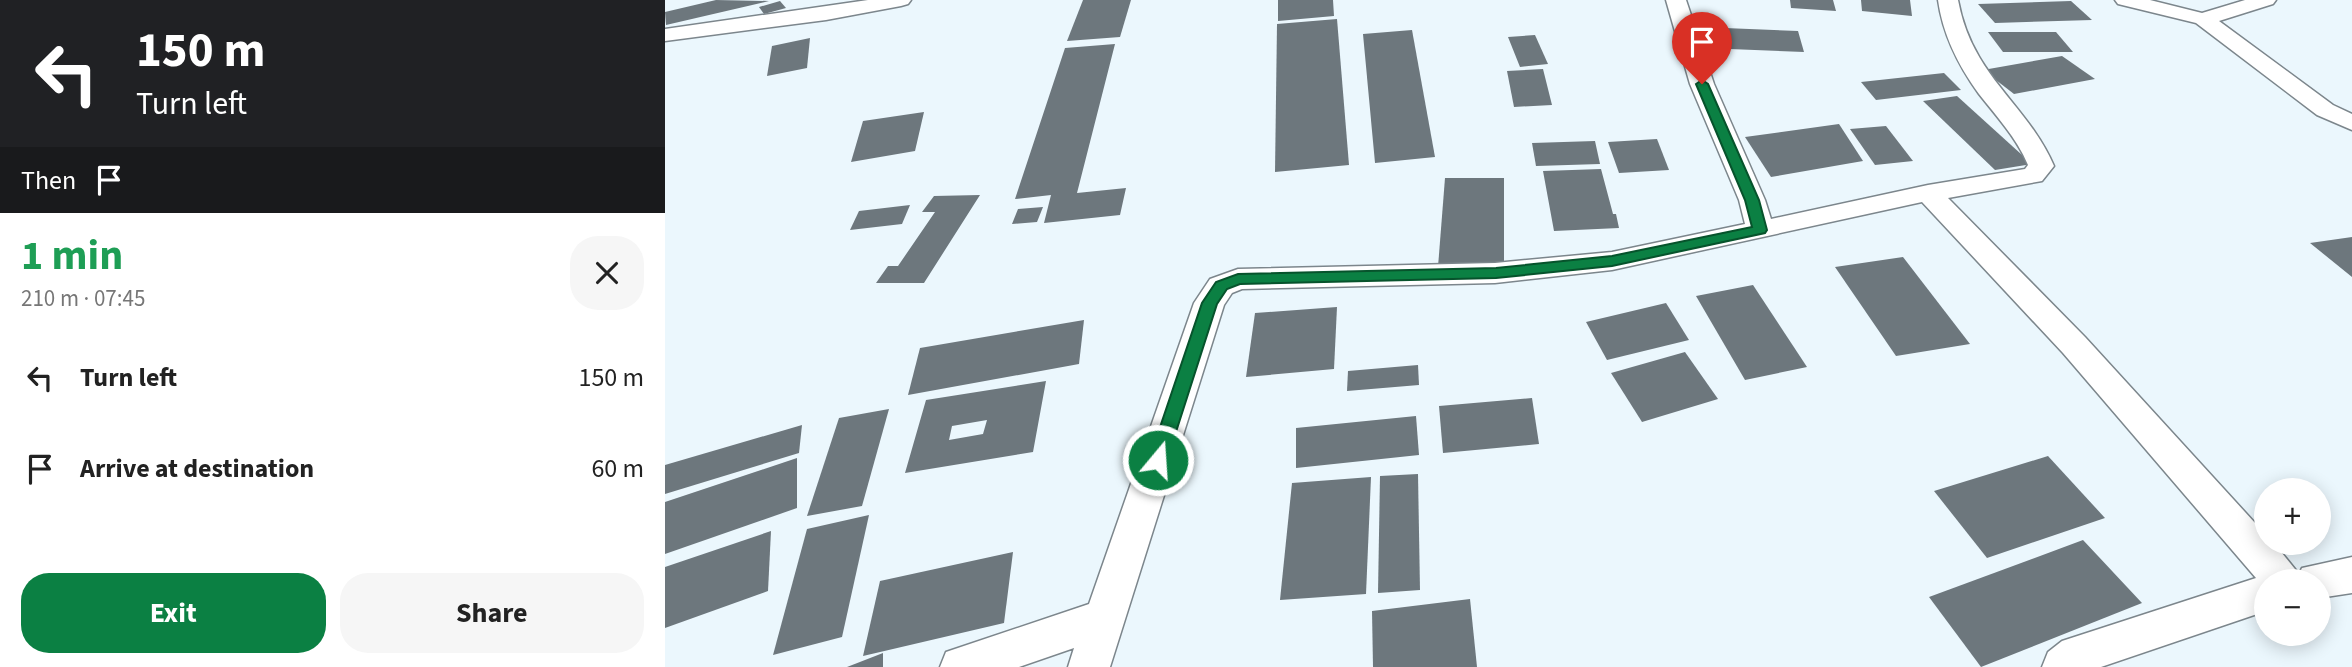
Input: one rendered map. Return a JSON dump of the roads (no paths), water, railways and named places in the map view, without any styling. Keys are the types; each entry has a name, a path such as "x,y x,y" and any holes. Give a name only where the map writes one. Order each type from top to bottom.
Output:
{"street":[{"path":"665,35 821,7 901,0"},
{"path":"1676,0 1702,84 1752,200 1760,230"},
{"path":"1089,667 1209,303 1221,286 1238,279 1509,272 1612,261 1928,193 2033,175 2041,166 2036,150 1976,75 1950,19 1948,0"},
{"path":"2125,0 2203,19 2325,110 2352,123"},
{"path":"2203,19 2266,0"},
{"path":"1928,193 2074,345 2272,569"},
{"path":"2331,578 2352,575"},
{"path":"2063,667 2077,655 2254,597"},
{"path":"961,667 1107,617"}]}
